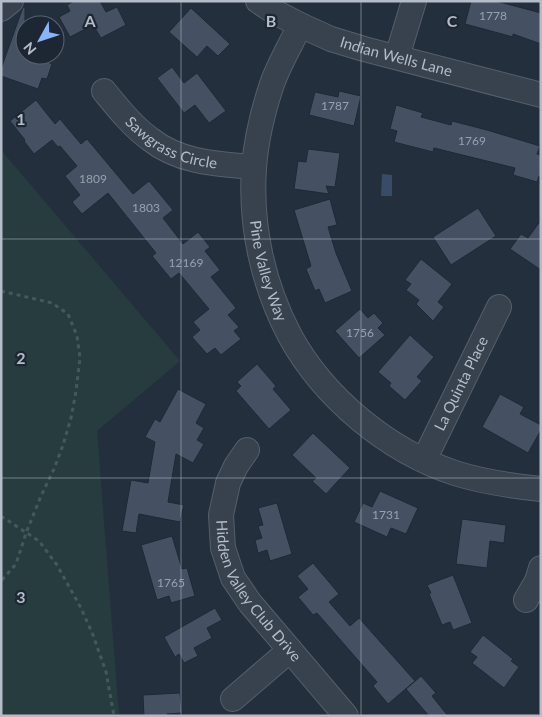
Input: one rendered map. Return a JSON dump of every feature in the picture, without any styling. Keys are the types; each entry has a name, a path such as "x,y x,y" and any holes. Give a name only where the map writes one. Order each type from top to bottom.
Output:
{"street":[{"path":"1,9 11,1"},
{"name":"Indian Wells Lane","path":"258,1 273,11 331,39 541,95"},
{"path":"397,57 414,1"},
{"name":"Pine Valley Way","path":"300,25 273,82 264,111 258,135 253,195 255,223 265,276 276,307 290,337 308,364 350,412 374,431 399,447 454,473 516,487 541,488"},
{"name":"Sawgrass Circle","path":"104,91 138,129 165,149 180,156 196,160 254,167"},
{"name":"La Quinta Place","path":"424,460 498,307"},
{"name":"Hidden Valley Club Drive","path":"247,450 236,466 228,483 221,515 223,548 233,578 250,603 346,716"},
{"path":"526,600 537,582 541,568"},
{"path":"233,699 290,650"}],"path":[{"path":"1,291 52,303 68,314 77,336 80,358 71,418 63,445 54,469 40,496 16,564 1,581"},
{"path":"1,516 38,541 48,553 81,608 106,672 114,716"}],"green space":[{"path":"1,150 180,361 97,431 119,716 1,716"}],"water":[{"path":"382,174 392,175 392,196 381,196"}],"building":[{"path":"74,1 100,1 106,12 117,7 126,25 101,38 93,25 70,37 65,28 65,15 63,15 70,11 67,5"},
{"path":"471,1 496,1 541,13 541,44 513,34 513,37 465,24"},
{"path":"23,7 25,7 25,15 20,15"},
{"path":"191,8 230,44 218,56 207,46 197,57 169,32"},
{"path":"15,30 15,65 52,65 47,79 42,78 38,89 1,76 1,69"},
{"path":"172,67 184,83 197,73 226,111 209,123 195,105 184,113 157,78"},
{"path":"339,91 361,96 354,126 309,115 315,92 338,97"},
{"path":"36,100 55,124 60,119 81,144 87,139 133,194 149,181 173,210 163,218 183,244 198,232 210,247 205,251 220,270 211,277 236,308 228,315 239,327 234,331 241,339 221,355 215,348 207,354 192,337 200,330 193,322 209,309 179,273 171,279 152,256 156,253 108,193 82,214 72,202 80,195 65,176 77,166 60,146 58,147 52,140 34,154 24,141 10,121"},
{"path":"396,105 423,113 421,117 451,125 452,121 540,146 537,154 541,155 541,177 539,176 537,182 513,175 515,168 434,148 433,152 394,142 397,131 390,129"},
{"path":"308,149 340,153 335,187 326,186 329,194 294,189 298,161 306,162"},
{"path":"330,199 337,225 328,227 336,253 352,291 325,303 319,289 315,291 306,269 311,266 294,210"},
{"path":"478,208 496,236 451,265 433,237"},
{"path":"541,220 541,270 510,249 521,234 528,238"},
{"path":"421,259 452,284 438,302 444,307 433,321 416,304 419,300 406,290 411,284 405,280"},
{"path":"360,309 368,318 374,313 383,323 378,328 385,335 359,358 335,331"},
{"path":"410,335 434,357 417,377 422,381 405,400 389,386 391,383 378,372"},
{"path":"257,364 276,386 273,389 291,410 269,429 236,391 241,386 237,382"},
{"path":"178,389 206,404 196,423 204,428 197,440 204,444 193,463 176,454 168,502 184,505 180,522 139,514 136,533 122,531 131,480 148,483 155,442 145,437 155,419 160,422"},
{"path":"500,394 524,407 520,414 541,425 541,430 528,453 482,427"},
{"path":"313,433 350,468 326,494 312,481 316,478 292,455"},
{"path":"380,491 418,508 406,534 391,528 387,537 354,522 363,503 372,507"},
{"path":"277,503 292,554 270,561 267,550 258,553 255,540 262,538 258,526 263,525 258,508"},
{"path":"462,519 506,525 504,543 490,541 487,568 456,564"},
{"path":"172,536 182,569 187,568 195,596 171,603 169,596 157,600 141,545"},
{"path":"313,563 339,594 329,602 350,626 359,618 415,681 388,704 373,686 377,682 317,613 313,615 298,597 308,589 297,576"},
{"path":"453,575 472,623 453,630 450,622 442,625 427,585"},
{"path":"215,608 222,620 207,628 212,638 194,648 198,656 184,663 179,654 175,657 164,637"},
{"path":"483,635 513,659 511,661 519,667 504,688 472,663 477,657 470,652"},
{"path":"421,676 436,693 432,696 448,716 429,716 406,689"},
{"path":"180,693 182,713 167,714 167,716 144,716 143,695"}]}
